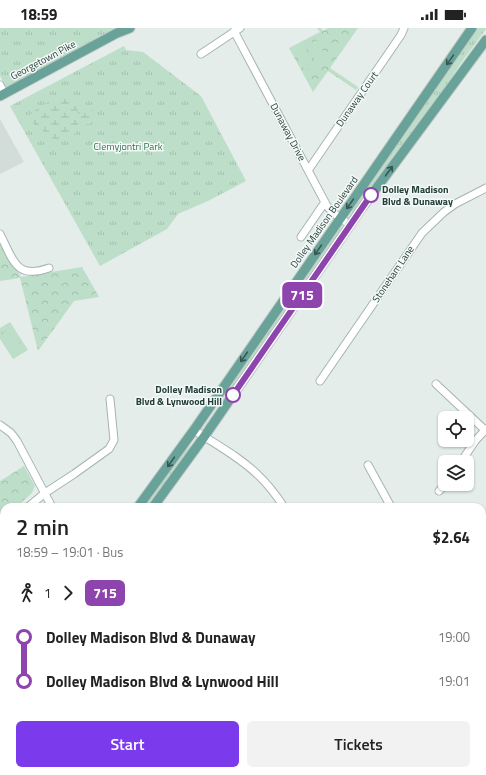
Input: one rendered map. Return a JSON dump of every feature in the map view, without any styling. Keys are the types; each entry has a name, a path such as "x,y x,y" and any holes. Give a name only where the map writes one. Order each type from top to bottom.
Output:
{"main road":[{"name":"Georgetown Pike","path":"2,94 121,31 130,28"},
{"name":"Dolley Madison Boulevard","path":"141,503 194,430 472,28"},
{"path":"156,503 204,437 350,225 485,42"}],"street":[{"name":"Dunaway Court","path":"308,169 401,35 404,28"},
{"name":"Dunaway Drive","path":"237,30 325,202 332,212 350,225"},
{"path":"201,54 237,30"},
{"path":"0,85 2,94"},
{"name":"Stoneham Lane","path":"320,381 422,233 438,217 456,204 486,188"},
{"path":"301,237 325,202"},
{"path":"0,234 16,265 22,270 36,272 49,268"},
{"path":"436,384 486,429 475,441 466,455"},
{"path":"33,503 109,449 114,440 110,399"},
{"path":"0,424 11,433 17,441 50,503"},
{"path":"194,430 257,474 281,503"},
{"path":"368,465 389,503"}],"shaded area":[{"path":"0,119 24,162 0,174"}],"green space":[{"path":"0,28 117,28 7,89 0,76"},
{"path":"317,28 321,28 323,31 328,28 358,28 330,68 358,87 356,90 328,71 313,92 289,48 320,32"},
{"path":"477,28 486,29 461,63 415,132 353,213 351,209"},
{"path":"317,40 327,60 317,65 307,45"},
{"name":"Clemyjontri Park","path":"124,46 126,50 143,52 201,96 246,181 210,200 178,214 167,229 100,266 10,106"},
{"path":"305,46 314,66 305,71 295,51"},
{"path":"68,96 78,100 80,103 77,112 78,115 82,110 87,108 93,111 97,117 90,124 78,122 77,132 75,134 66,139 56,141 31,122 31,114 48,102"},
{"path":"340,228 340,231 298,290 287,309 205,429 204,427 219,406 244,365"},
{"path":"0,239 21,277 82,267 99,297 74,301 38,351 20,278 0,281"},
{"path":"10,322 28,350 13,359 0,339 0,328"},
{"path":"10,328 22,347 14,352 2,334"},
{"path":"191,445 194,446 153,503 145,503 181,455"},
{"path":"24,466 35,486 31,494 21,503 0,503 0,481"}],"bus line":[{"name":"715","path":"233,395 371,195"}],"place":[{"name":"Dolley Madison Blvd & Dunaway","path":"371,195"},
{"name":"Dolley Madison Blvd & Lynwood Hill","path":"233,395"}]}
